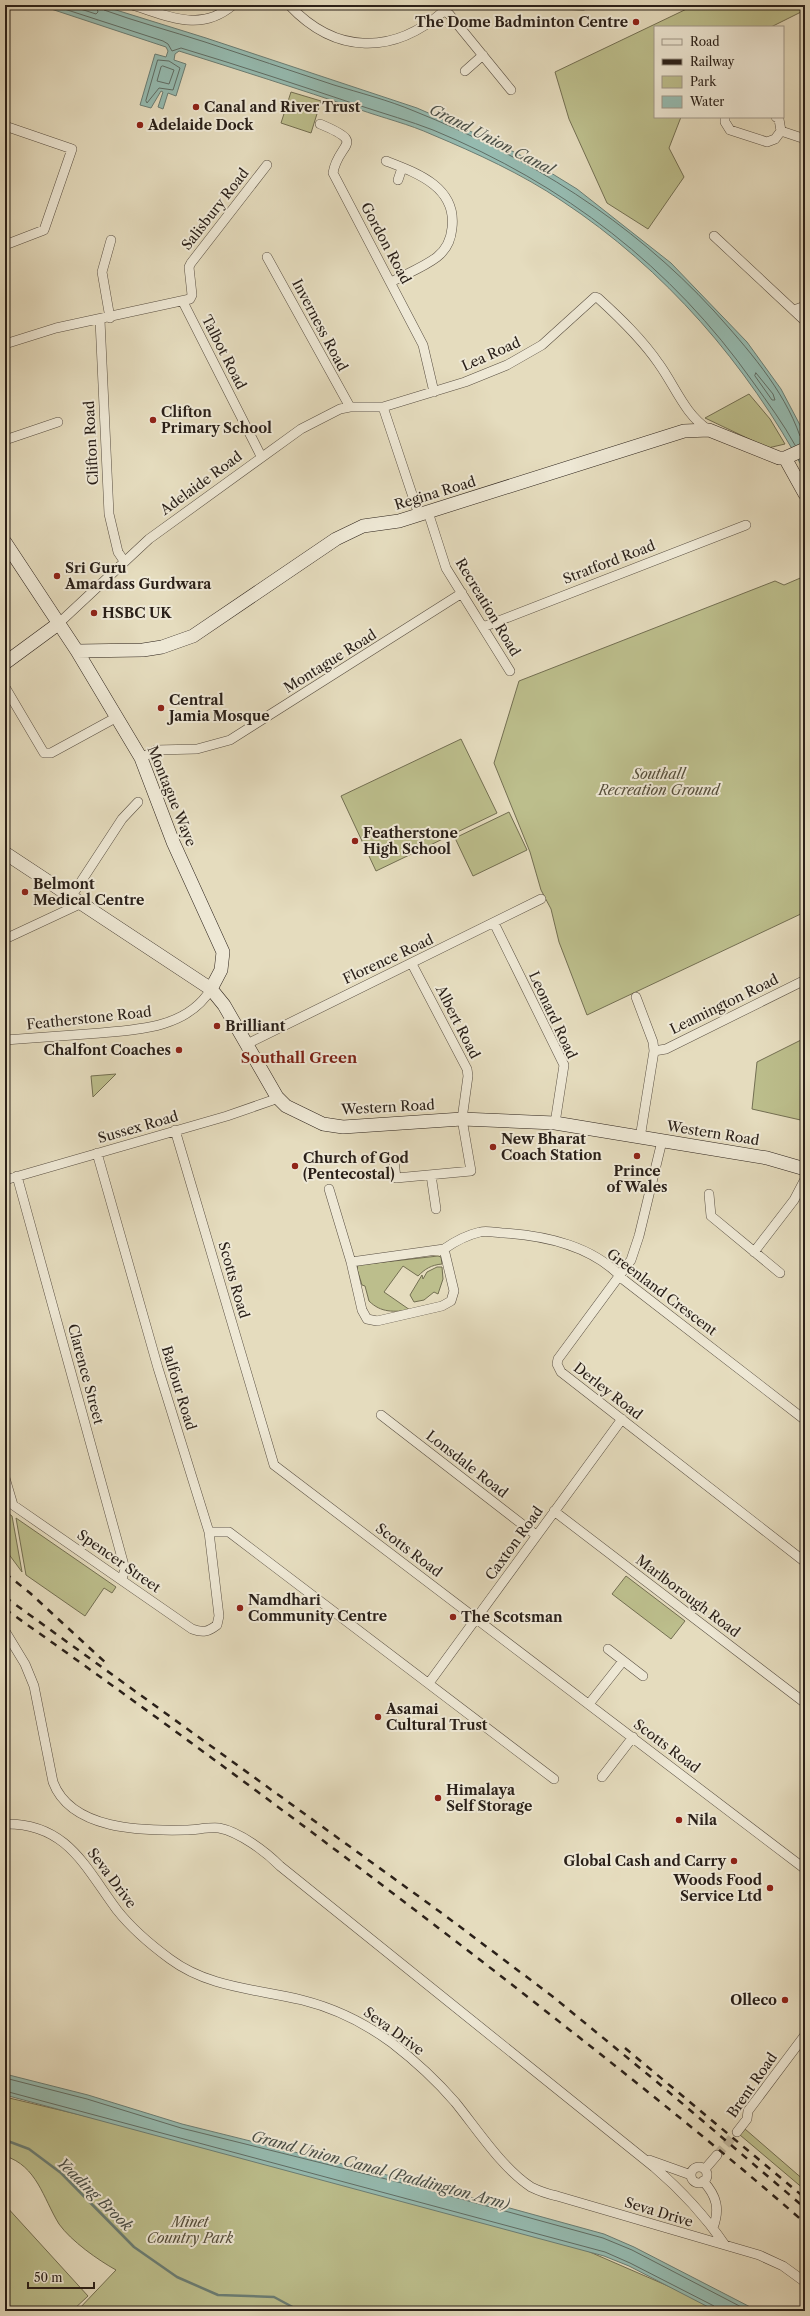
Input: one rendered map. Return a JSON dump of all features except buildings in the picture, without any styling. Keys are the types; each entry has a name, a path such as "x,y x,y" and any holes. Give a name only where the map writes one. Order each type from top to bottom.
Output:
{"street":[{"path":"132,5 186,21 210,20 233,5"},
{"path":"289,5 317,30 340,40 361,43 385,42 407,36 426,26 444,11 449,14 511,90"},
{"path":"465,71 483,55"},
{"path":"725,118 725,122 730,130 767,142 775,139 781,131 778,118"},
{"name":"Gordon Road","path":"320,124 342,133 347,139 347,146 334,167 333,174 423,345 434,392"},
{"path":"5,126 72,149 44,230 5,245"},
{"path":"781,131 805,139"},
{"path":"386,161 427,179 437,187 451,207 453,219 451,234 446,247 438,256 391,282"},
{"name":"Salisbury Road","path":"183,302 190,299 192,295 189,267 191,263 267,165"},
{"path":"398,180 402,168"},
{"path":"714,236 805,321"},
{"path":"110,318 102,272 111,240"},
{"name":"Inverness Road","path":"267,257 350,407"},
{"name":"Lea Road","path":"383,407 434,392 488,373 526,356 555,334 595,297 608,307 645,346 659,364 688,411"},
{"path":"5,344 56,328 183,302"},
{"name":"Talbot Road","path":"183,302 261,456"},
{"path":"794,310 805,306"},
{"name":"Clifton Road","path":"100,320 109,514 118,552 124,561"},
{"name":"Adelaide Road","path":"58,624 124,561 163,527 301,429 340,409 350,407 383,407"},
{"name":"Recreation Road","path":"383,407 423,513 445,564 510,671"},
{"path":"688,411 697,422 709,430"},
{"path":"676,434 687,425 688,411"},
{"path":"5,440 58,422"},
{"name":"Regina Road","path":"77,652 143,650 162,647 193,636 344,534 363,526 390,523 676,434 692,430 709,430 766,455 789,457"},
{"path":"805,449 789,457 805,494"},
{"name":"Stratford Road","path":"483,627 746,525"},
{"name":"Montague Waye","path":"5,542 77,652 141,758 173,842 223,952 221,970 211,989"},
{"name":"Montague Road","path":"141,758 156,750 197,749 230,740 462,593"},
{"path":"5,663 58,624"},
{"path":"88,670 95,658 107,650"},
{"path":"5,687 41,750 48,754 117,717"},
{"path":"5,939 76,901 122,819 138,802"},
{"name":"Western Road","path":"5,853 211,989 224,1005 277,1097 286,1106 305,1117 323,1124 343,1127 462,1119 555,1123 767,1158 805,1169"},
{"name":"Florence Road","path":"247,1044 299,1017 412,964 541,899"},
{"name":"Leonard Road","path":"494,923 564,1064 555,1123"},
{"name":"Albert Road","path":"412,964 467,1069 468,1076 462,1119 471,1171 431,1175"},
{"name":"Leamington Road","path":"654,1051 666,1049 805,980"},
{"name":"Featherstone Road","path":"5,1040 155,1027 192,1011 204,1000 211,989"},
{"path":"636,997 653,1042 654,1051 640,1138"},
{"name":"Sussex Road","path":"5,1180 235,1113 273,1100 277,1097"},
{"name":"Scotts Road","path":"175,1130 274,1465 805,1869"},
{"name":"Derley Road","path":"662,1141 639,1236 631,1260 558,1359 556,1364 561,1372 805,1562"},
{"name":"Balfour Road","path":"97,1153 158,1368 209,1532 219,1616 217,1625 210,1630"},
{"path":"394,1161 396,1178 431,1175 436,1210"},
{"name":"Clarence Street","path":"18,1176 125,1569 122,1579"},
{"path":"754,1252 794,1200 805,1179"},
{"path":"329,1189 351,1262 362,1310 367,1319 377,1321 442,1306 451,1301 454,1291 444,1249 351,1262"},
{"path":"709,1194 711,1216 780,1273"},
{"name":"Greenland Crescent","path":"444,1249 454,1242 481,1232 530,1235 576,1247 617,1271 620,1276 805,1420"},
{"name":"Lonsdale Road","path":"381,1415 536,1535"},
{"name":"Caxton Road","path":"429,1683 622,1419"},
{"name":"Spencer Street","path":"5,1478 13,1505 122,1579 192,1630 202,1632 210,1630"},
{"name":"Marlborough Road","path":"554,1511 805,1703"},
{"path":"209,1532 229,1532 554,1779"},
{"path":"5,1631 25,1664 34,1686 53,1782 55,1788 69,1804 91,1819 109,1825 163,1830 218,1828 263,1850 280,1866 670,2181 714,2228 725,2245"},
{"path":"608,1649 643,1676"},
{"path":"589,1704 623,1661"},
{"path":"602,1777 632,1738"},
{"name":"Seva Drive","path":"5,1824 31,1827 46,1832 71,1848 129,1923 154,1947 184,1967 229,1986 315,2004 350,2017 374,2030 392,2043 436,2082 500,2158 530,2186 557,2196 770,2259 805,2282"},
{"name":"Brent Road","path":"737,2132 747,2119 748,2111 805,2035"},
{"path":"705,2170 717,2156"},
{"path":"644,2159 691,2175 695,2182 703,2181"},
{"path":"691,2175 692,2170 696,2167 705,2170"},
{"path":"703,2181 707,2174 705,2170"},
{"path":"703,2181 714,2195 717,2203 714,2228"}],"green space":[{"path":"536,5 593,5 584,10 537,8"},
{"path":"695,5 805,5 805,10 773,26 654,26 654,118 681,118 669,148 684,177 648,229 607,203 569,119 555,72"},
{"path":"291,92 321,101 311,133 281,123"},
{"path":"749,394 770,419 785,444 768,448 705,418"},
{"name":"Southall Recreation Ground","path":"805,576 805,912 587,1015 559,942 551,909 541,890 530,852 494,763 519,681 775,581 784,585"},
{"path":"461,739 497,813 376,871 341,796"},
{"path":"509,812 527,850 473,876 455,838"},
{"path":"805,1038 805,1121 752,1109 757,1062"},
{"path":"116,1074 93,1097 91,1076"},
{"path":"438,1256 441,1257 442,1264 428,1268 418,1276 403,1266 384,1292 410,1310 383,1310 369,1301 365,1286 362,1285 357,1269 358,1265"},
{"path":"437,1267 442,1267 443,1279 438,1294 434,1292 424,1300 414,1302 410,1295 422,1275 423,1279 427,1272"},
{"path":"5,1511 12,1516 22,1572 5,1549"},
{"path":"16,1518 116,1587 112,1593 104,1588 85,1616 26,1575"},
{"path":"626,1576 685,1621 671,1639 612,1594"},
{"name":"Minet Country Park","path":"5,2097 152,2132 576,2246 675,2289 742,2311 77,2311 116,2270 93,2256 70,2237 59,2224 32,2175 25,2167 5,2156"},
{"path":"745,2129 805,2181 805,2190 740,2135"},
{"path":"5,2205 88,2296 72,2311 5,2311"}],"water":[{"path":"39,5 100,5 206,38 417,108 488,139 530,160 577,189 671,263 747,342 781,389 800,425 805,439 805,472 782,432 730,357 669,288 600,228 547,191 482,157 415,128 179,51 175,54 174,60 186,64 176,96 168,93 163,109 158,107 163,92 161,91 151,108 140,105 155,54 166,57 168,51 166,47"},
{"path":"5,2074 88,2095 182,2124 415,2182 604,2234 634,2247 758,2311 716,2311 629,2266 604,2256 5,2095"}],"waterway":[{"name":"Yeading Brook","path":"5,2140 29,2149 61,2173 134,2247 177,2277 218,2295 274,2297 300,2311"}],"tunnel":[{"path":"717,2155 737,2132"}],"railway":[{"path":"5,1573 30,1593 107,1664"},
{"path":"5,1597 443,1914 552,1996 657,2082 805,2208"},
{"path":"5,1609 69,1654 320,1838 444,1933 657,2099 732,2160 805,2223"},
{"path":"625,2048 805,2198"}],"place":[{"name":"The Dome Badminton Centre","path":"636,22"},
{"name":"Canal and River Trust","path":"196,107"},
{"name":"Adelaide Dock","path":"140,125"},
{"name":"Clifton Primary School","path":"153,420"},
{"name":"Sri Guru Amardass Gurdwara","path":"57,576"},
{"name":"HSBC UK","path":"94,613"},
{"name":"Central Jamia Mosque","path":"161,708"},
{"name":"Featherstone High School","path":"355,841"},
{"name":"Belmont Medical Centre","path":"25,892"},
{"name":"Brilliant","path":"217,1026"},
{"name":"Chalfont Coaches","path":"179,1050"},
{"name":"New Bharat Coach Station","path":"493,1147"},
{"name":"Prince of Wales","path":"637,1156"},
{"name":"Church of God (Pentecostal)","path":"295,1166"},
{"name":"Namdhari Community Centre","path":"240,1608"},
{"name":"The Scotsman","path":"453,1617"},
{"name":"Asamai Cultural Trust","path":"378,1717"},
{"name":"Himalaya Self Storage","path":"438,1798"},
{"name":"Nila","path":"679,1820"},
{"name":"Global Cash and Carry","path":"734,1861"},
{"name":"Woods Food Service Ltd","path":"770,1888"},
{"name":"Olleco","path":"785,2000"}],"district":[{"name":"Southall Green","path":"299,1057"}],"water label":[{"name":"Grand Union Canal","path":"492,139"},
{"name":"Grand Union Canal (Paddington Arm)","path":"381,2170"}]}
